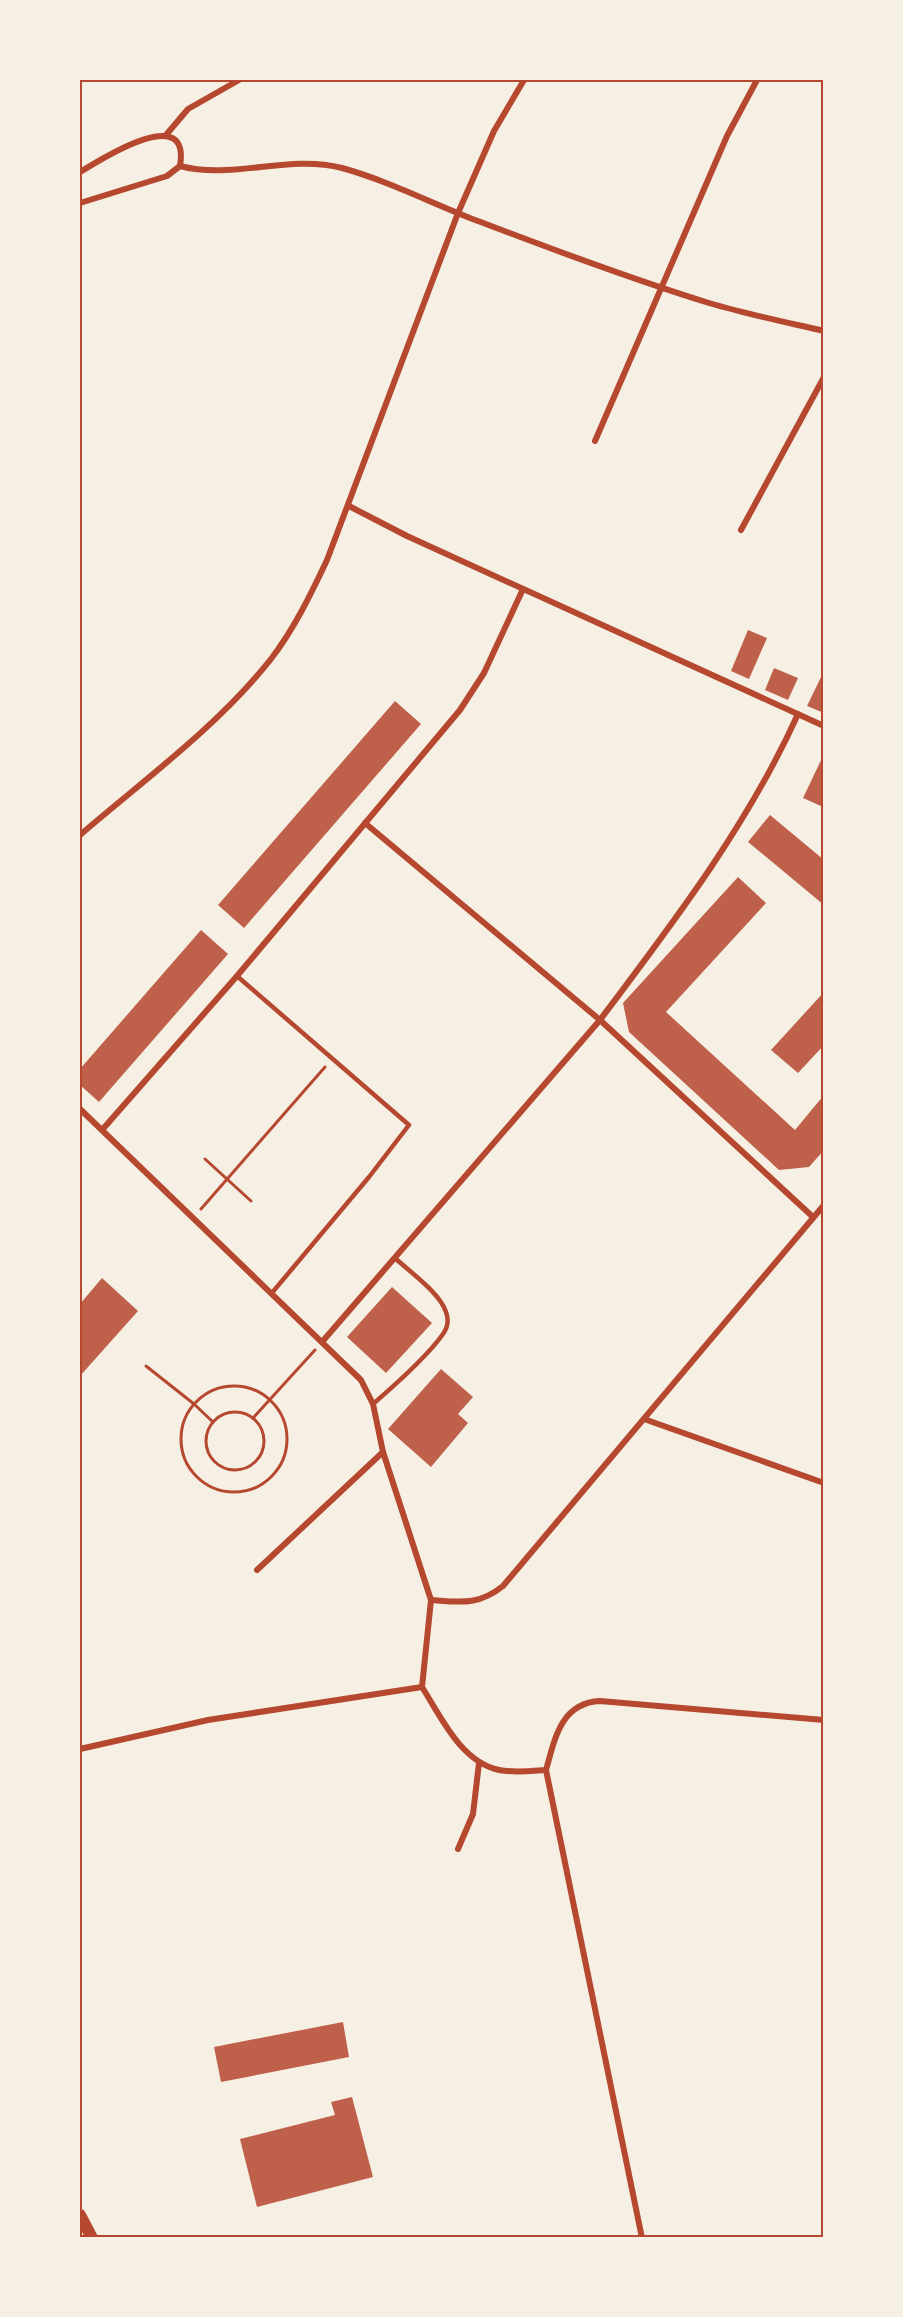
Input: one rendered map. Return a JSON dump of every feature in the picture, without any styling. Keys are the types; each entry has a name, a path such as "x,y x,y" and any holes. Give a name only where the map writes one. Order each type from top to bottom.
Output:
{"main road":[{"path":"80,2215 92,2238"}],"street":[{"path":"80,172 126,146 147,137 166,135 188,109 239,80"},
{"path":"80,835 213,721 244,690 272,657 303,610 327,560 458,213 494,131 524,80"},
{"path":"595,441 727,136 757,80"},
{"path":"80,203 167,176 180,166 182,156 180,146 166,135"},
{"path":"180,166 197,171 294,164 339,168 371,177 458,213 662,288 711,304 824,331"},
{"path":"80,196 88,200"},
{"path":"741,530 824,377"},
{"path":"348,506 523,589 824,726"},
{"path":"102,1130 237,976 460,710 484,673 523,589"},
{"path":"322,1342 600,1020 662,936 728,840 779,756 798,714"},
{"path":"365,823 600,1020 813,1217"},
{"path":"80,1108 361,1380 374,1404 383,1452 431,1600 422,1687 461,1746 479,1763 498,1770 516,1772 546,1770"},
{"path":"431,1600 465,1602 480,1600 503,1586 824,1204"},
{"path":"644,1419 824,1483"},
{"path":"257,1570 383,1452"},
{"path":"80,1749 208,1720 422,1687"},
{"path":"642,2238 546,1770 554,1740 566,1718 576,1707 587,1702 600,1701 824,1720"},
{"path":"458,1849 473,1814 479,1763"}],"lane":[{"path":"237,976 409,1125 369,1177 271,1294"},
{"path":"374,1404 444,1333 448,1322 446,1311 440,1300 395,1258"}],"path":[{"path":"194,1218 332,1059"},
{"path":"205,1159 251,1201"},
{"path":"253,1418 322,1342"},
{"path":"146,1366 213,1422"},
{"path":"239,1386 255,1390 269,1399 280,1412 286,1428 287,1445 283,1461 274,1475 261,1485 237,1492 213,1488 198,1479 188,1466 182,1451 181,1434 185,1418 194,1404 207,1393 222,1387 239,1386"},
{"path":"228,1412 245,1413 253,1418 259,1425 264,1444 255,1461 247,1467 238,1469 228,1469 219,1465 207,1450 208,1430 213,1422 228,1412"}],"building":[{"path":"748,630 767,638 749,679 731,671"},
{"path":"774,668 798,678 788,700 765,690"},
{"path":"824,671 824,713 807,706"},
{"path":"395,701 421,724 244,928 218,905"},
{"path":"824,754 824,800 821,806 803,798"},
{"path":"770,815 824,860 824,905 748,842"},
{"path":"738,877 766,903 666,1012 795,1130 824,1095 824,1150 809,1167 779,1170 629,1032 623,1003"},
{"path":"201,930 228,954 99,1102 80,1085 80,1069"},
{"path":"824,992 824,1045 798,1073 771,1050"},
{"path":"102,1278 138,1311 80,1376 80,1304"},
{"path":"392,1287 432,1323 386,1373 347,1337"},
{"path":"441,1369 473,1397 458,1414 468,1423 431,1467 388,1429"},
{"path":"343,2022 349,2057 221,2082 214,2047"},
{"path":"352,2097 373,2177 257,2207 240,2139 335,2115 331,2102"}]}
